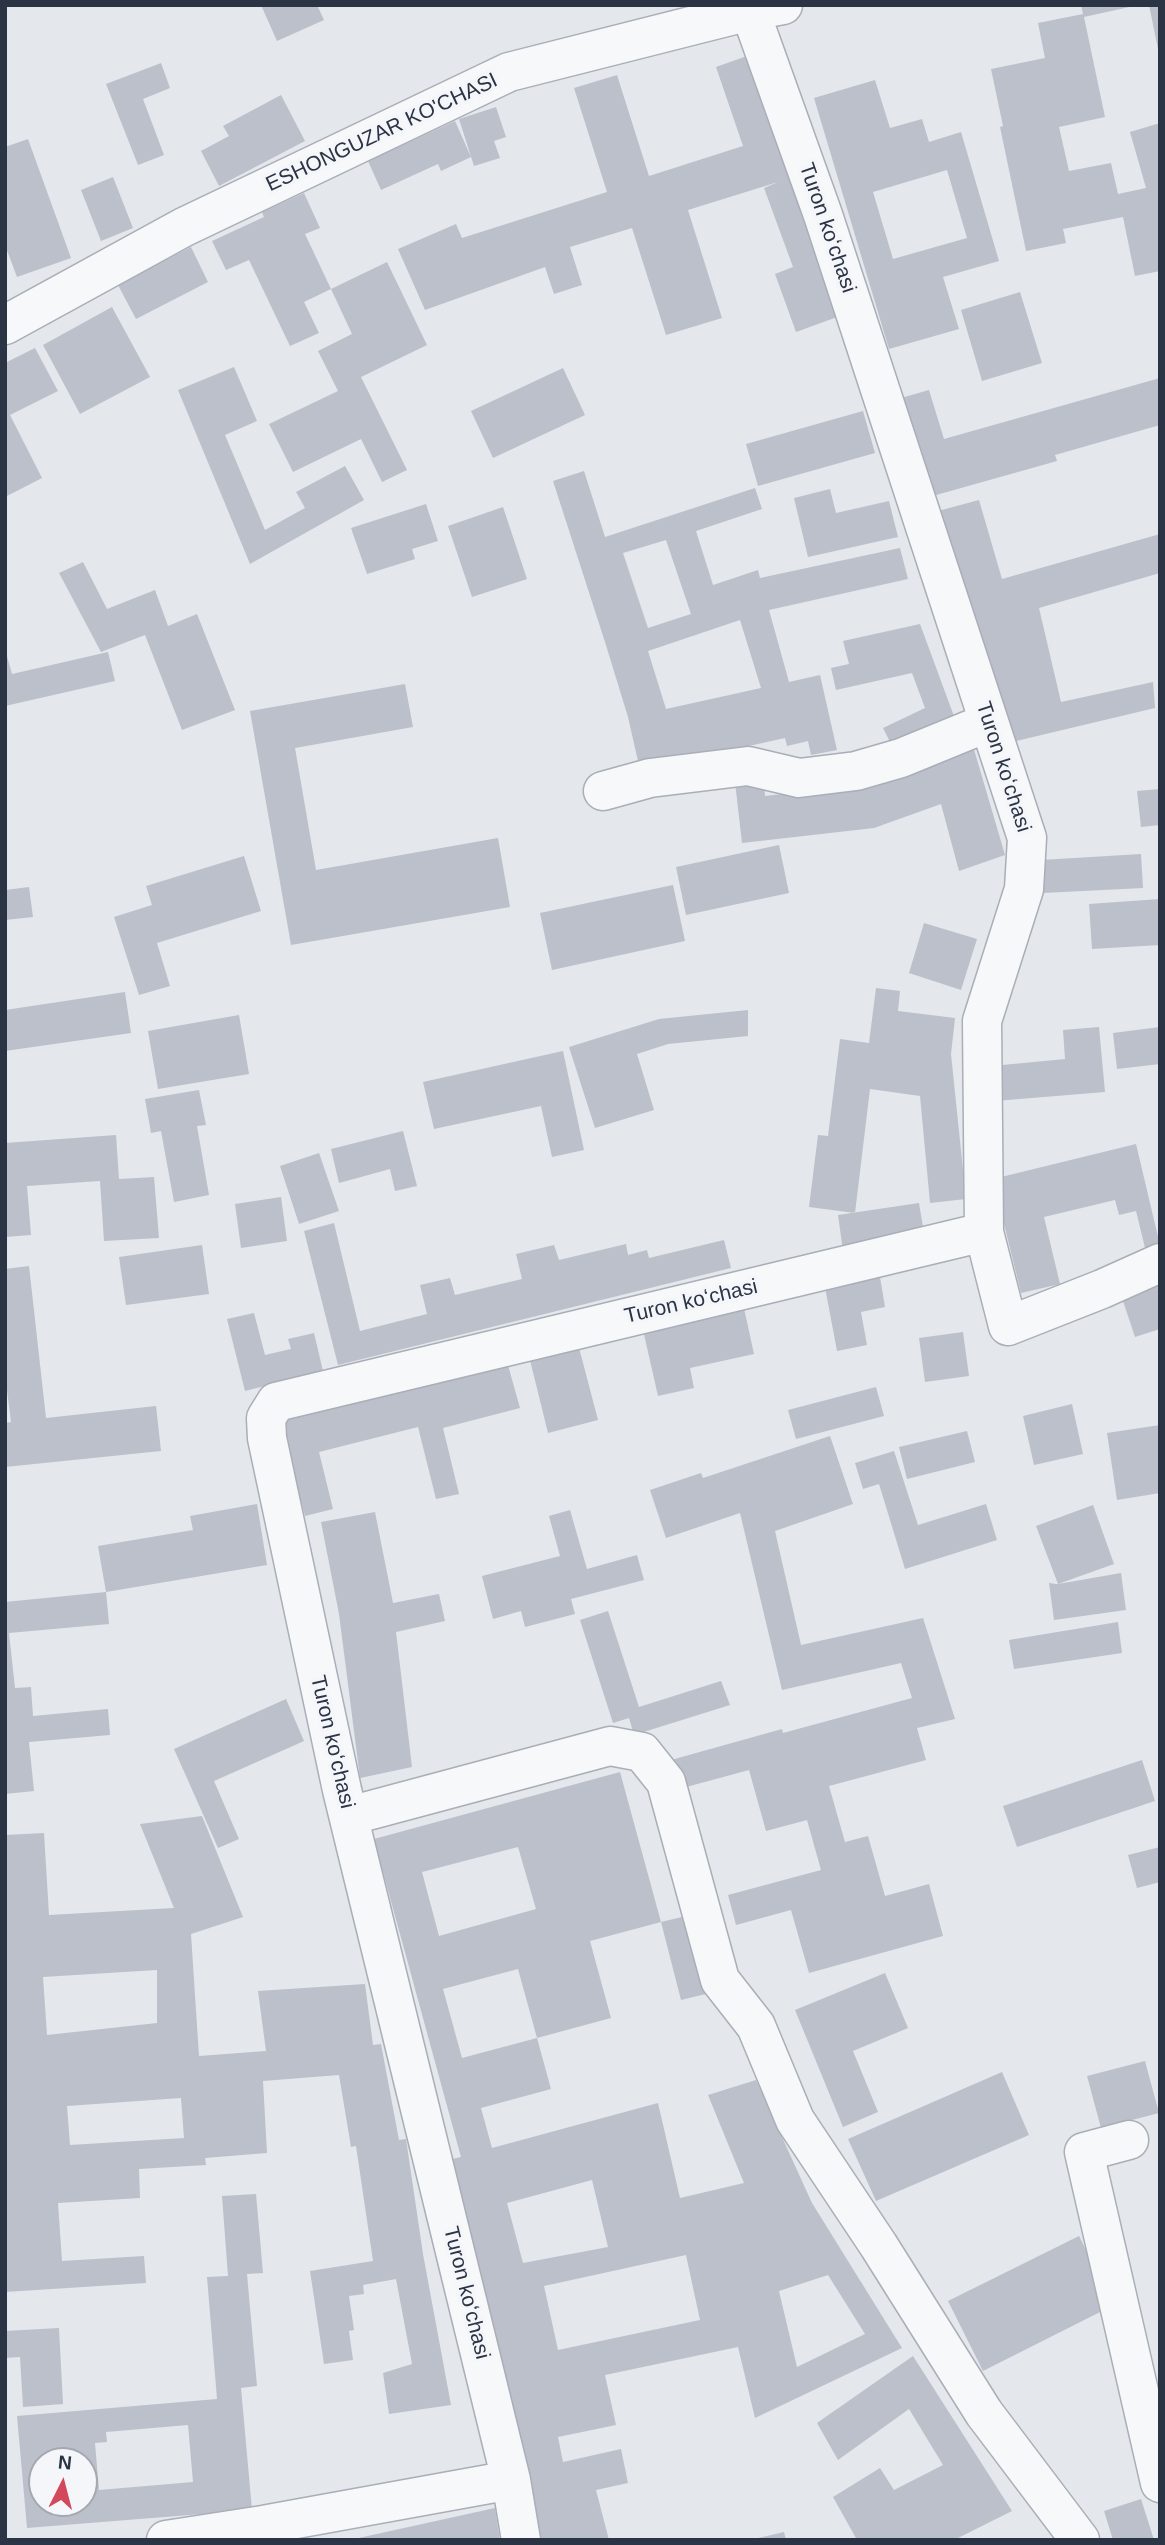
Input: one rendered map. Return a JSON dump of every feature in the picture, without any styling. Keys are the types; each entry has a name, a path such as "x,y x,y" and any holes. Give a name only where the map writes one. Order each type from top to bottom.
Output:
{"street":[{"name":"ESHONGUZAR KO'CHASI","path":"5,325 184,227 509,72 754,7"},
{"name":"Turon koʻchasi","path":"521,2540 511,2480 349,1816 267,1438 266,1419 276,1402 984,1233 982,1021 1024,889 1027,838 754,7"},
{"path":"603,791 650,778 748,766 799,778 856,771 901,758 989,722"},
{"path":"984,1233 1008,1326 1160,1263"},
{"path":"349,1816 610,1745 642,1752 666,1782 720,1980 756,2025 795,2120 879,2246 984,2413 1080,2540"},
{"path":"1129,2140 1084,2152 1160,2483"},
{"path":"166,2540 511,2480"}],"building":[{"path":"261,5 317,5 324,20 277,41"},
{"path":"1081,5 1134,6 1084,17 1105,117 1059,127 1069,171 1111,163 1118,194 1146,188 1130,132 1160,123 1160,271 1135,276 1123,217 1063,229 1066,243 1026,251 1000,127 1003,126 991,69 1045,58 1038,23 1083,14"},
{"path":"1149,5 1160,5 1159,54"},
{"path":"747,56 840,316 796,332 775,274 793,267 764,188 778,182 688,210 722,318 666,335 632,228 570,247 582,285 554,294 545,267 425,310 398,249 456,224 462,238 607,192 574,88 617,75 649,176 743,146 716,67"},
{"path":"161,63 170,88 143,99 164,155 138,165 106,84"},
{"path":"875,80 890,128 922,119 929,142 961,132 999,261 943,277 959,329 889,349 814,98","holes":["947,170 967,238 893,259 873,192"]},
{"path":"281,95 305,141 219,186 201,151 229,136 223,126"},
{"path":"496,107 506,137 494,141 500,158 474,166 459,119"},
{"path":"455,121 471,157 441,171 438,164 381,190 368,161"},
{"path":"28,139 71,258 17,277 5,245 5,147"},
{"path":"113,177 133,228 101,241 81,190"},
{"path":"304,193 320,228 305,234 331,289 304,302 319,333 290,346 249,260 226,270 212,241 264,217 262,212"},
{"path":"191,247 208,282 136,319 118,285"},
{"path":"387,262 427,345 361,377 407,470 382,482 361,439 293,472 269,424 338,391 318,351 352,334 331,289"},
{"path":"1020,292 1042,363 982,381 961,310"},
{"path":"112,307 150,377 80,414 43,345"},
{"path":"35,348 58,391 10,415 42,478 5,497 5,363"},
{"path":"234,367 257,421 225,435 265,530 305,508 296,492 345,466 364,500 250,564 178,390"},
{"path":"563,368 585,415 493,458 471,411"},
{"path":"1160,378 1160,425 1055,455 1057,461 922,499 894,400 929,390 944,439"},
{"path":"863,411 875,453 758,486 746,444"},
{"path":"584,471 605,537 755,488 762,509 696,531 713,585 758,570 760,578 900,548 908,579 769,610 789,682 820,675 837,750 811,755 808,741 787,746 785,738 640,770 628,717 553,481","holes":["666,540 691,614 648,628 623,553","740,620 761,688 666,709 648,651"]},
{"path":"830,489 836,513 889,501 898,537 808,557 794,498"},
{"path":"979,500 1002,579 1160,534 1160,573 1039,608 1061,702 1153,682 1155,708 1012,742 938,511"},
{"path":"426,504 438,541 412,549 415,559 367,574 351,528"},
{"path":"503,507 527,579 472,597 448,526"},
{"path":"83,562 107,609 155,590 168,626 197,614 235,710 182,730 145,635 101,652 59,573"},
{"path":"920,624 955,719 893,748 883,728 925,708 912,673 836,690 831,668 849,664 843,641"},
{"path":"5,649 12,674 108,652 115,681 5,706"},
{"path":"405,684 413,727 295,748 316,870 498,838 510,907 291,945 250,711"},
{"path":"973,746 1005,855 959,871 941,804 874,828 742,843 735,782 764,779 765,796 860,785"},
{"path":"1160,789 1160,825 1141,827 1137,791"},
{"path":"779,845 789,893 686,915 676,867"},
{"path":"1141,854 1143,888 1043,893 1041,860"},
{"path":"244,856 261,911 157,943 170,986 139,995 114,917 152,905 146,886"},
{"path":"673,885 685,941 552,970 540,913"},
{"path":"29,887 33,917 5,920 5,890"},
{"path":"1160,899 1160,945 1092,949 1089,904"},
{"path":"924,923 977,939 961,990 909,973"},
{"path":"876,988 900,991 898,1011 955,1018 951,1054 966,1199 930,1203 920,1096 870,1089 855,1213 809,1207 818,1135 828,1136 840,1039 869,1043"},
{"path":"125,992 131,1033 5,1051 5,1010"},
{"path":"748,1010 748,1036 668,1044 637,1054 654,1110 595,1128 569,1047 659,1019"},
{"path":"239,1015 249,1074 158,1089 148,1031"},
{"path":"1099,1027 1105,1092 995,1101 992,1066 1065,1059 1063,1030"},
{"path":"1160,1027 1160,1064 1117,1069 1113,1033"},
{"path":"563,1051 584,1150 552,1157 541,1106 434,1129 423,1082"},
{"path":"199,1090 206,1125 197,1126 209,1195 174,1202 161,1131 151,1133 145,1099"},
{"path":"403,1131 417,1186 395,1191 390,1169 339,1183 331,1149"},
{"path":"116,1135 119,1179 154,1177 159,1238 104,1241 100,1181 27,1186 31,1235 5,1237 5,1143"},
{"path":"1136,1144 1160,1245 1145,1248 1136,1211 1119,1215 1115,1200 1044,1217 1060,1284 1021,1293 993,1179"},
{"path":"319,1153 339,1211 299,1224 280,1166"},
{"path":"281,1197 287,1241 241,1248 235,1204"},
{"path":"919,1203 925,1239 843,1251 838,1215"},
{"path":"334,1223 360,1331 427,1314 420,1285 450,1278 455,1295 522,1279 516,1254 554,1245 559,1260 626,1244 628,1255 647,1250 649,1258 724,1240 731,1268 338,1365 304,1231"},
{"path":"202,1245 209,1294 126,1305 119,1257"},
{"path":"29,1266 46,1418 156,1406 161,1451 5,1467 5,1423 11,1422 5,1374 5,1269"},
{"path":"879,1271 885,1307 861,1312 867,1345 837,1351 824,1282"},
{"path":"1160,1279 1160,1329 1135,1337 1120,1292"},
{"path":"742,1299 754,1354 690,1368 694,1388 658,1396 641,1321"},
{"path":"254,1313 265,1355 291,1349 288,1339 314,1333 323,1371 245,1391 227,1319"},
{"path":"963,1332 969,1376 925,1382 919,1338"},
{"path":"577,1340 598,1420 548,1433 528,1352"},
{"path":"506,1358 520,1408 443,1428 459,1494 436,1499 418,1427 319,1452 333,1509 305,1516 279,1414"},
{"path":"876,1387 884,1416 796,1439 788,1410"},
{"path":"1072,1404 1083,1454 1034,1465 1023,1416"},
{"path":"1160,1425 1160,1493 1117,1500 1107,1433"},
{"path":"967,1431 975,1462 907,1479 899,1447"},
{"path":"830,1436 853,1504 775,1531 801,1645 923,1618 955,1719 917,1728 926,1760 829,1786 845,1842 868,1836 885,1896 929,1884 943,1936 809,1973 791,1910 736,1925 728,1895 821,1870 807,1820 766,1831 749,1770 679,1789 671,1760 782,1729 783,1733 912,1698 901,1663 782,1690 740,1513 666,1538 650,1490 701,1473 703,1478"},
{"path":"894,1451 918,1525 986,1504 997,1540 905,1569 879,1484 863,1489 855,1463"},
{"path":"257,1504 267,1565 106,1592 98,1546 193,1530 190,1516"},
{"path":"1093,1505 1114,1564 1058,1584 1036,1526"},
{"path":"570,1510 587,1569 637,1555 644,1580 571,1599 575,1614 525,1627 521,1611 493,1619 482,1576 560,1556 549,1516"},
{"path":"375,1512 393,1603 439,1594 445,1621 396,1632 412,1767 360,1778 339,1614 321,1522"},
{"path":"1121,1573 1126,1610 1054,1620 1049,1583 1058,1584"},
{"path":"106,1592 109,1624 9,1633 15,1688 31,1687 33,1716 108,1709 110,1735 29,1742 34,1791 5,1794 5,1602"},
{"path":"608,1611 639,1707 721,1681 730,1705 634,1735 629,1718 613,1723 580,1620"},
{"path":"1118,1622 1122,1653 1014,1669 1009,1640"},
{"path":"286,1699 304,1741 214,1781 239,1839 218,1848 174,1749"},
{"path":"1142,1760 1155,1801 1017,1847 1003,1806"},
{"path":"620,1772 661,1922 590,1941 611,2018 537,2038 551,2089 481,2108 492,2148 658,2103 680,2198 744,2183 708,2095 756,2080 812,2203 902,2348 755,2418 738,2347 605,2375 616,2425 558,2437 563,2462 621,2449 628,2483 596,2490 609,2540 541,2540 448,2160 461,2157 374,1839","holes":["518,1847 536,1909 439,1936 422,1872","518,1969 537,2038 462,2058 443,1989","592,2180 608,2247 523,2263 507,2203","686,2255 700,2320 558,2350 544,2286","828,2275 865,2334 797,2367 779,2291"]},
{"path":"202,1816 243,1917 191,1934 199,2056 266,2051 258,1991 365,1984 373,2045 381,2044 399,2140 406,2139 423,2254 451,2405 389,2414 383,2373 412,2364 396,2279 363,2285 364,2294 349,2296 354,2330 349,2331 353,2360 324,2364 310,2271 373,2261 356,2146 351,2147 339,2075 263,2081 267,2153 205,2158 206,2165 139,2169 140,2198 58,2203 62,2261 144,2256 146,2283 5,2292 5,1835 44,1833 49,1915 174,1908 140,1824","holes":["157,1970 157,2023 47,2035 43,1977","181,2098 184,2138 70,2145 67,2106"]},
{"path":"1160,1847 1160,1882 1137,1888 1128,1855"},
{"path":"690,1915 710,1993 681,2000 661,1922"},
{"path":"885,1973 908,2028 853,2051 878,2112 843,2127 795,2010"},
{"path":"1145,2061 1159,2113 1101,2128 1087,2076"},
{"path":"1002,2072 1029,2135 876,2201 848,2139"},
{"path":"256,2194 263,2273 247,2274 257,2386 241,2388 252,2510 27,2528 17,2416 217,2399 207,2277 228,2276 222,2196","holes":["188,2425 193,2482 99,2490 98,2478 98,2517 28,2517 28,2447 95,2447 95,2443 107,2442 106,2432"]},
{"path":"1079,2236 1114,2305 983,2371 948,2301"},
{"path":"59,2328 63,2404 23,2407 20,2357 5,2358 5,2331"},
{"path":"913,2356 1012,2511 954,2540 857,2540 833,2497 880,2468 894,2490 943,2465 909,2409 838,2460 817,2423"},
{"path":"1141,2499 1154,2540 1113,2540 1104,2511"},
{"path":"495,2508 500,2540 354,2539"},
{"path":"784,2532 786,2540 754,2540 754,2539"}]}
